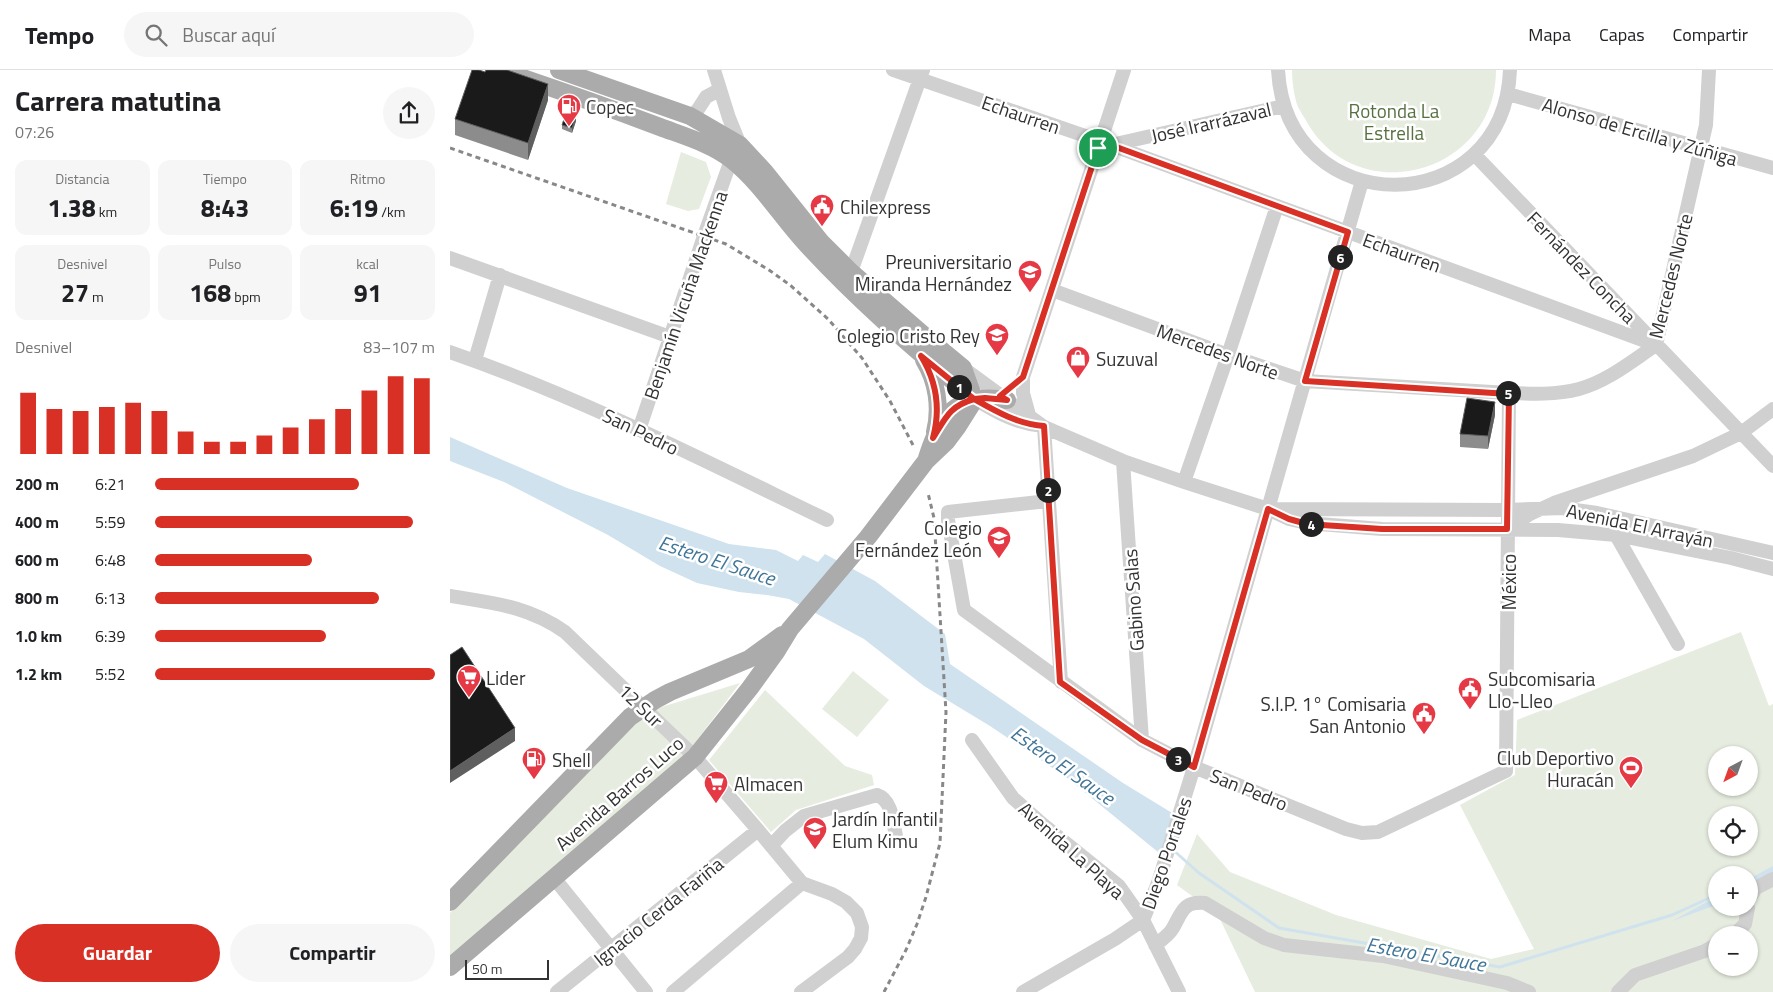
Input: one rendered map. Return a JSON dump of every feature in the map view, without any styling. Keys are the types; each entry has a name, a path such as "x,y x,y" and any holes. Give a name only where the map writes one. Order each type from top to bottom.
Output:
{"main road":[{"path":"499,70 631,116 706,145 736,152 754,181 804,242 844,284 921,356 974,399 1003,398"},
{"path":"558,70 690,116 765,172 822,242 851,272 963,368 974,399"},
{"path":"631,116 673,119 690,116"},
{"path":"921,356 931,374 936,394 937,416 933,438"},
{"name":"Avenida Barros Luco","path":"926,461 933,438 947,416 955,407 974,399"},
{"name":"Avenida Barros Luco","path":"450,967 695,758 755,681 790,629 868,537 926,461 954,432 974,399"},
{"name":"Avenida Barros Luco","path":"450,902 630,716 670,692 749,659 790,629"}],"street":[{"path":"714,70 736,152"},
{"name":"Echaurren","path":"893,70 921,75 1656,344"},
{"path":"1029,415 1023,393 1023,377 1105,143 1124,70"},
{"path":"1278,70 1280,94 1284,106 1294,129 1309,149 1328,165 1345,174 1362,181 1386,185 1422,182 1444,174 1465,162 1474,154 1489,137 1500,116 1508,94 1510,70"},
{"name":"Mercedes Norte","path":"1052,290 1228,355 1305,381 1509,394 1539,394 1579,389 1617,372 1656,344 1701,148 1708,101 1710,70"},
{"path":"851,272 921,75"},
{"path":"690,116 697,111 706,97 719,90"},
{"name":"Alonso de Ercilla y Zúñiga","path":"1508,94 1773,168"},
{"name":"José Irarrázaval","path":"1105,143 1284,106"},
{"name":"Benjamín Vicuña Mackenna","path":"639,430 736,152"},
{"name":"Fernández Concha","path":"1474,154 1773,466"},
{"name":"Diego Portales","path":"1143,920 1158,883 1189,785 1362,181"},
{"path":"1184,482 1277,206"},
{"path":"450,258 670,337"},
{"path":"475,360 500,275"},
{"name":"San Pedro","path":"450,352 558,393 827,520"},
{"path":"963,368 1044,426 1123,461 1268,509"},
{"path":"1003,398 1023,377"},
{"name":"México","path":"1506,771 1509,394"},
{"path":"974,399 1004,416 1028,425 1044,426"},
{"path":"1507,529 1543,508 1693,456 1741,433 1773,409"},
{"path":"1044,426 1060,682"},
{"name":"Gabino Salas","path":"1123,461 1142,740"},
{"name":"San Pedro","path":"1048,501 948,512 964,610 1060,682 1142,740 1194,767 1346,829 1362,833 1378,832 1385,829 1506,771"},
{"name":"Avenida El Arrayán","path":"1268,509 1507,510 1561,508 1597,513 1773,553"},
{"name":"Avenida El Arrayán","path":"1268,509 1289,519 1307,524 1382,529 1558,530 1616,534 1731,558 1773,569"},
{"path":"1616,534 1678,644"},
{"name":"12 Sur","path":"450,596 514,607 535,614 565,632 695,758 802,883 832,894 846,902 857,913 862,927 858,944 852,953 801,992"},
{"name":"Avenida La Playa","path":"972,740 1013,798 1040,823 1119,886 1143,920 1179,992"},
{"path":"771,846 785,831 804,816 876,795 882,796 887,802 896,836"},
{"name":"Ignacio Cerda Fariña","path":"557,992 758,830"},
{"path":"554,878 646,992"},
{"path":"1758,887 1773,879"},
{"path":"673,992 802,883"},
{"path":"1155,945 1169,933 1186,906 1206,903 1264,938 1284,945 1384,956 1507,983 1529,992"},
{"path":"1026,991 1116,939 1143,920"},
{"path":"1618,992 1635,975 1708,949"}],"green space":[{"name":"Rotonda La Estrella","path":"1292,70 1496,70 1490,105 1474,134 1450,155 1421,168 1390,172 1359,167 1331,151 1308,124 1298,107 1295,99"},
{"path":"681,152 706,162 711,177 699,209 688,211 666,204"},
{"path":"1741,632 1769,706 1773,704 1773,992 1255,992 1218,915 1177,885 1197,834 1230,872 1336,915 1491,959 1534,949 1460,805 1515,775 1517,720"},
{"path":"853,671 889,700 857,737 822,709"},
{"path":"740,683 685,756 450,956 450,913 629,727 655,709"},
{"path":"765,690 845,766 872,775 874,785 796,810 771,832 709,760"}],"water":[{"path":"450,437 567,488 729,544 776,550 798,561 803,555 818,562 825,554 875,581 945,634 950,664 1123,783 1182,819 1169,861 1066,777 990,726 924,686 864,639 789,599 739,592 697,583 660,566 608,535 504,482 450,461"},
{"path":"1773,866 1773,885 1758,891 1758,874"},
{"path":"1708,901 1708,908 1672,921"}],"building":[{"path":"472,70 485,72 486,70 507,70 548,84 528,143 455,119"},
{"path":"566,113 576,116 572,128 562,125"},
{"path":"1467,398 1495,402 1488,436 1460,434"},
{"name":"Lider","path":"462,647 515,728 450,771 450,655"}],"waterway":[{"name":"Estero El Sauce","path":"1172,849 1199,873 1279,928 1500,967 1672,915 1708,899"}],"railway":[{"path":"450,148 726,244 769,270 790,285 828,319 862,358 890,401 914,447"},
{"path":"884,992 917,924 940,843 946,712 934,518 928,493"}],"place":[{"name":"Copec","path":"569,127"},
{"name":"Chilexpress","path":"822,227"},
{"name":"Preuniversitario Miranda Hernández","path":"1030,293"},
{"name":"Colegio Cristo Rey","path":"997,356"},
{"name":"Suzuval","path":"1078,379"},
{"name":"Colegio Fernández León","path":"999,559"},
{"name":"Lider","path":"469,698"},
{"name":"Subcomisaria Llo-Lleo","path":"1470,710"},
{"name":"S.I.P. 1° Comisaria San Antonio","path":"1424,735"},
{"name":"Shell","path":"534,780"},
{"name":"Club Deportivo Huracán","path":"1631,789"},
{"name":"Almacen","path":"716,804"},
{"name":"Jardín Infantil Elum Kimu","path":"815,850"}],"route":[{"path":"1098,148 1023,377 1000,396 1007,400 996,398 974,399 921,356 931,374 938,405 933,438 955,407 974,399 1004,416 1028,425 1044,426 1060,682 1142,740 1194,767 1268,509 1289,519 1307,524 1382,529 1507,529 1509,394 1305,381 1348,232 1100,141 1098,148"}]}
